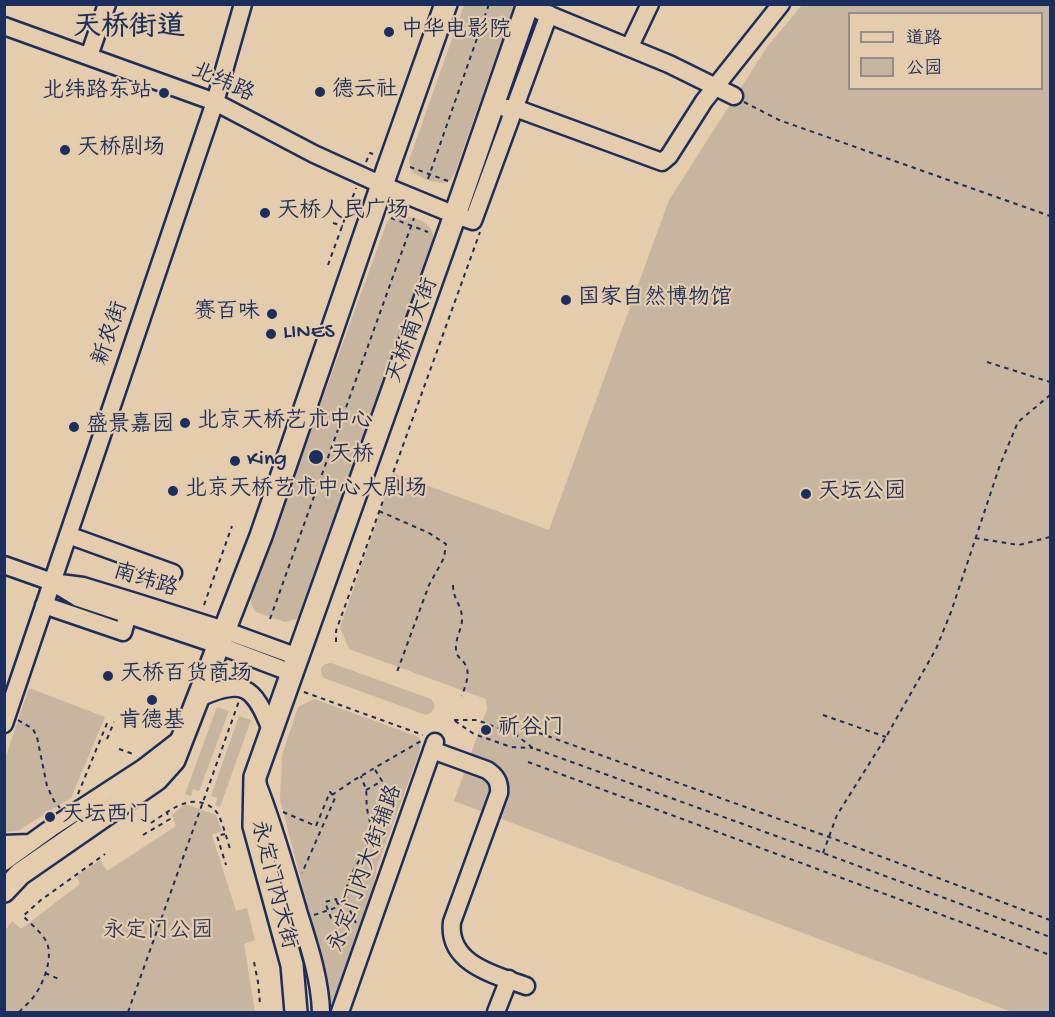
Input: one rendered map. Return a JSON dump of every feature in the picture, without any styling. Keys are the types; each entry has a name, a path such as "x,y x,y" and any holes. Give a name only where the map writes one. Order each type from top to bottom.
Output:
{"main road":[{"path":"4,891 77,812 157,779 174,760 261,536 446,4"},
{"name":"天桥南大街","path":"295,665 470,221 487,124 528,5"},
{"name":"永定门内大街","path":"295,665 255,777 254,826 271,851 288,886 296,1012"}],"street":[{"path":"88,56 107,4"},
{"name":"新农街","path":"52,582 215,102 243,4"},
{"path":"630,46 650,4"},
{"path":"487,124 496,113 504,108 515,108 662,162 669,156 704,101 781,4"},
{"path":"528,5 669,63 734,96"},
{"path":"470,221 549,14"},
{"name":"北纬路","path":"4,26 215,102 314,154 470,221"},
{"path":"68,535 173,573"},
{"name":"南纬路","path":"4,565 52,582 78,598 130,608 295,665"},
{"path":"6,719 52,582"},
{"path":"44,605 123,632 130,608"},
{"path":"197,699 227,689 244,689 256,698 271,730"},
{"path":"430,744 487,770 499,783 499,794 452,922 452,936 456,947 463,956 476,965 526,986"},
{"name":"永定门内大街辅路","path":"340,1012 430,744"},
{"path":"255,777 266,805 271,851"},
{"path":"4,862 28,843 77,812"},
{"path":"4,844 28,843"},
{"path":"288,886 320,993 321,1012"},
{"path":"496,1012 509,980"}],"path":[{"path":"428,179 489,4"},
{"path":"734,96 778,120 1050,216"},
{"path":"366,162 370,153 373,154"},
{"path":"410,168 448,181"},
{"path":"328,265 356,188"},
{"path":"351,203 358,206"},
{"path":"391,218 428,232"},
{"path":"270,619 414,218"},
{"path":"336,642 336,631 378,511 470,221"},
{"path":"333,223 343,226"},
{"path":"987,362 1050,382"},
{"path":"823,853 837,815 886,737 936,649 951,612 1000,465 1018,422 1050,394"},
{"path":"378,511 429,533 446,544 444,558 429,585 397,672"},
{"path":"204,605 232,526"},
{"path":"975,538 1019,545 1050,537"},
{"path":"453,585 454,598 462,619 455,646 457,656 465,664 468,674 462,696"},
{"path":"128,1012 244,689"},
{"path":"304,692 430,744"},
{"path":"823,715 886,737"},
{"path":"6,719 33,729 37,736 46,786 54,801 77,812 108,721"},
{"path":"533,748 515,734 478,720 454,720 474,734 511,747 533,748 1050,937"},
{"path":"107,739 114,722"},
{"path":"539,733 829,837 1050,920"},
{"path":"266,805 316,826 330,792 332,795 374,768 430,744"},
{"path":"119,749 141,757"},
{"path":"528,762 1050,956"},
{"path":"366,790 382,781 374,768"},
{"path":"360,777 366,790 371,834 346,888 350,911 361,931"},
{"path":"288,886 334,798 332,795"},
{"path":"151,823 180,804 190,801 203,803 215,809 231,852"},
{"path":"143,835 170,819 166,813"},
{"path":"371,826 393,834"},
{"path":"225,834 218,836 226,865"},
{"path":"19,1012 39,988 49,964 50,952 46,941 23,916 41,900 105,854"},
{"path":"336,899 338,905 341,915 331,918 326,902 336,899"},
{"path":"311,916 348,901"},
{"path":"254,962 260,1004"},
{"path":"45,973 59,979"}],"green space":[{"path":"464,5 514,5 454,175 447,182 440,183 414,173 409,160"},
{"name":"天坛公园","path":"802,5 1050,5 1050,1012 1012,1012 454,801 487,709 486,699 349,649 340,628 393,473 549,530 669,200 767,47"},
{"path":"402,214 427,225 433,233 434,240 299,616 285,622 256,612 250,598 387,222 393,216"},
{"path":"331,663 431,699 434,708 426,715 324,678 321,668"},
{"path":"29,688 105,717 71,798 18,831 5,832 5,759"},
{"path":"314,699 419,737 421,743 377,867 372,895 330,1009 327,979 280,800 282,755 298,707"},
{"path":"217,707 229,711 199,791 193,789 191,796 185,794"},
{"path":"239,716 251,720 220,807 215,805 218,798 211,796"},
{"name":"永定门公园","path":"185,804 216,815 222,831 212,835 236,911 247,908 255,940 244,944 255,1012 5,1012 5,931 12,921 21,929 80,884 76,876 100,860 107,871 176,826 172,815"}],"place":[{"name":"中华电影院","path":"389,32"},
{"name":"德云社","path":"320,92"},
{"name":"北纬路东站","path":"164,93"},
{"name":"天桥剧场","path":"65,150"},
{"name":"天桥人民广场","path":"265,213"},
{"name":"国家自然博物馆","path":"566,300"},
{"name":"赛百味","path":"272,314"},
{"name":"LINES","path":"271,334"},
{"name":"北京天桥艺术中心","path":"185,423"},
{"name":"盛景嘉园","path":"74,427"},
{"name":"天桥","path":"316,457"},
{"name":"King","path":"235,461"},
{"name":"北京天桥艺术中心大剧场","path":"173,491"},
{"name":"天坛公园","path":"806,494"},
{"name":"天桥百货商场","path":"108,676"},
{"name":"肯德基","path":"152,700"},
{"name":"祈谷门","path":"486,730"},
{"name":"天坛西门","path":"50,817"}],"district":[{"name":"天桥街道","path":"129,30"}]}
